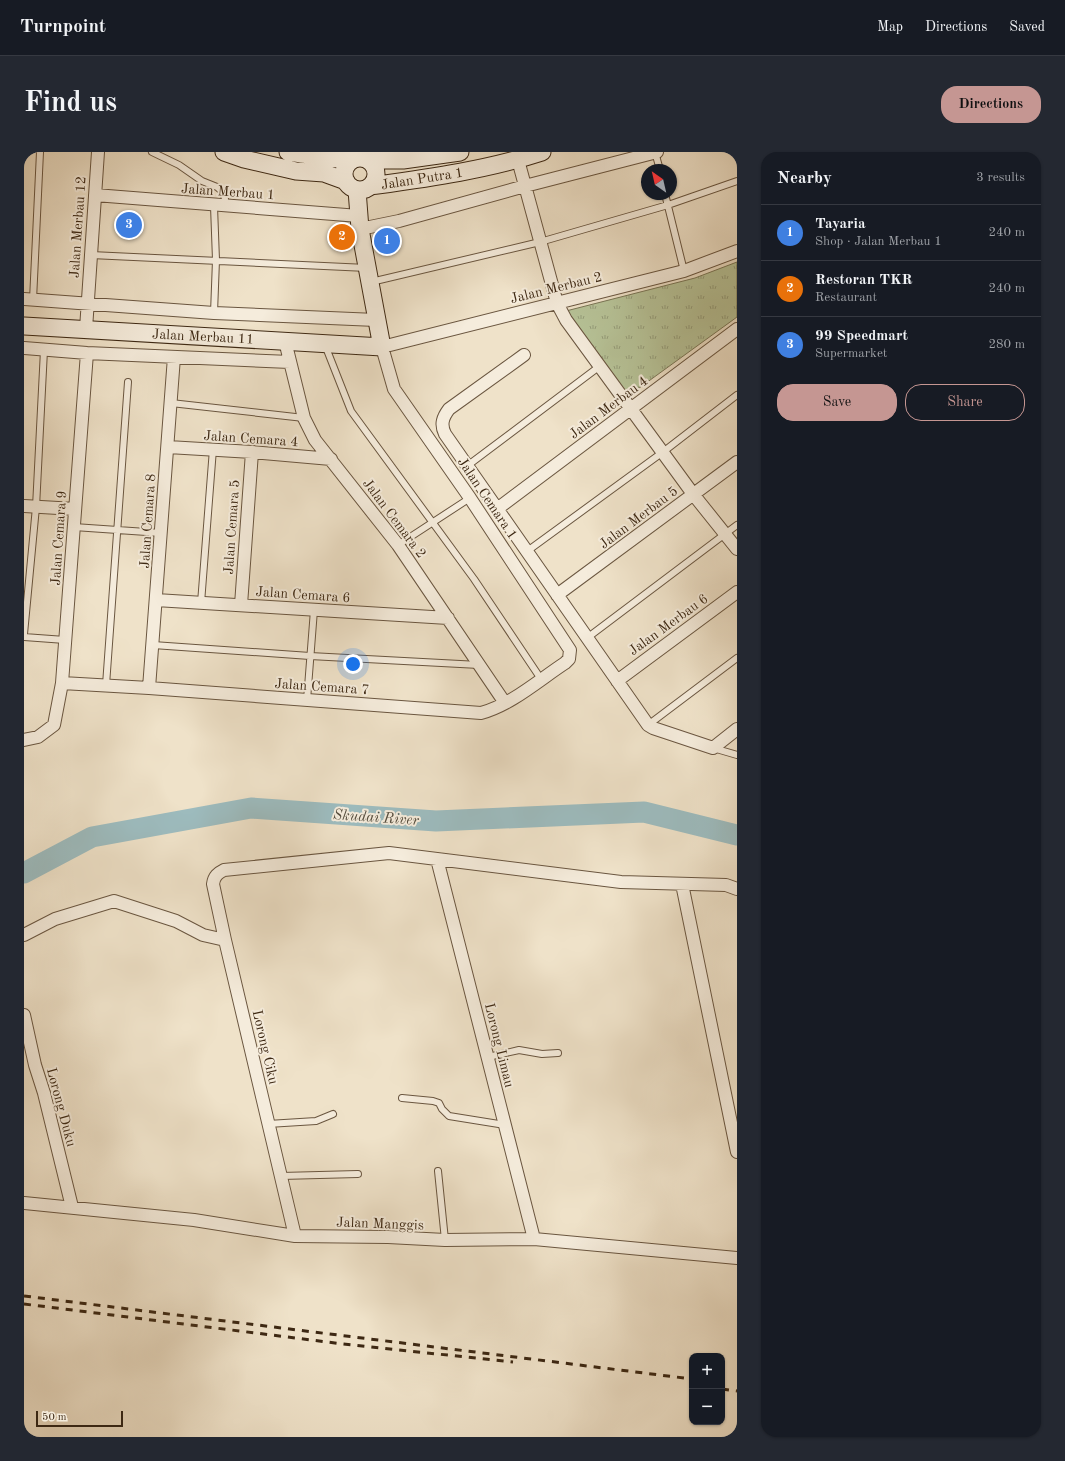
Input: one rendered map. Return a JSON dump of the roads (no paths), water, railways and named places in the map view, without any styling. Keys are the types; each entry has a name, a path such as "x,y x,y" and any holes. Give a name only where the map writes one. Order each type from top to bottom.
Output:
{"main road":[{"name":"Jalan Putra 1","path":"224,152 252,161 296,171 324,174 358,185 467,171 518,160 542,152"},
{"name":"Jalan Putra 1","path":"288,152 338,159 361,160 403,160 460,152"},
{"path":"361,160 373,164 376,173 374,182 358,185 344,176 346,167 361,160"},
{"path":"358,185 359,222 382,347"},
{"name":"Jalan Merbau 11","path":"24,326 382,347"}],"street":[{"name":"Jalan Merbau 12","path":"86,329 98,152"},
{"name":"Jalan Merbau 1","path":"95,196 219,206 359,222 399,221 656,152"},
{"path":"518,160 557,303 566,320 694,494 737,549"},
{"name":"Jalan Merbau 2","path":"382,347 684,271 737,252"},
{"path":"29,300 214,313 376,320"},
{"name":"Jalan Merbau 4","path":"497,509 737,329"},
{"name":"Jalan Cemara 2","path":"285,341 304,418 315,440 398,545 505,704"},
{"name":"Jalan Cemara 1","path":"382,347 394,389 470,498 568,645 570,654 565,663"},
{"path":"24,348 87,353 290,362"},
{"name":"Jalan Cemara 9","path":"24,740 38,736 54,725 62,683 87,353"},
{"path":"524,355 450,409 444,415 442,428 526,552 648,725 713,748 737,729"},
{"name":"Jalan Cemara 8","path":"149,688 174,357"},
{"name":"Jalan Cemara 4","path":"168,447 213,449 331,459"},
{"name":"Jalan Cemara 5","path":"240,605 252,452"},
{"name":"Jalan Merbau 5","path":"557,595 737,462"},
{"path":"30,506 75,509"},
{"name":"Jalan Merbau 6","path":"617,681 737,592"},
{"name":"Jalan Cemara 6","path":"156,600 448,618"},
{"name":"Jalan Cemara 7","path":"62,683 149,688 481,713 493,710 505,704 565,663"},
{"name":"Lorong Ciku","path":"295,1236 225,940 213,884 216,875 224,870 389,853 437,859"},
{"path":"437,859 621,882 726,885 737,889"},
{"name":"Lorong Limau","path":"437,859 534,1239"},
{"path":"682,884 737,1152"},
{"path":"24,935 55,919 114,901 176,921 203,935 225,940"},
{"name":"Lorong Duku","path":"24,1015 35,1065 44,1094 72,1207"},
{"name":"Jalan Manggis","path":"24,1204 72,1207 194,1220 295,1236 388,1237 445,1240 534,1239 737,1258"}],"lane":[{"path":"29,300 40,152"},
{"path":"152,152 179,165 202,182 223,192 225,198 219,206 214,313"},
{"path":"656,152 659,164"},
{"path":"90,255 216,260 368,275 540,242 668,205 737,181"},
{"path":"667,200 684,271"},
{"path":"324,344 351,411 434,522 542,679"},
{"path":"44,350 30,506 24,636 65,640"},
{"path":"467,466 600,366"},
{"path":"106,685 128,382"},
{"path":"526,552 663,452 737,395"},
{"path":"171,403 304,418"},
{"path":"201,603 213,449"},
{"path":"398,545 470,498"},
{"path":"587,638 737,525"},
{"path":"74,527 161,533"},
{"path":"307,700 314,610"},
{"path":"153,645 310,656 479,665"},
{"path":"648,725 737,658"},
{"path":"713,748 737,755"},
{"path":"488,1058 515,1050 542,1054 558,1053"},
{"path":"402,1098 439,1103 442,1109 449,1116 505,1125"},
{"path":"268,1124 316,1121 333,1114"},
{"path":"438,1171 445,1240"},
{"path":"281,1176 358,1174"}],"waterway":[{"name":"Skudai River","path":"24,873 92,837 251,808 436,821 644,812 737,835"}],"railway":[{"path":"24,1296 689,1379"},
{"path":"24,1304 343,1344 513,1362"},
{"path":"725,1389 737,1391"}],"place":[{"name":"99 Speedmart","path":"129,225"},
{"name":"Restoran TKR","path":"342,237"},
{"name":"Tayaria","path":"387,241"}]}
